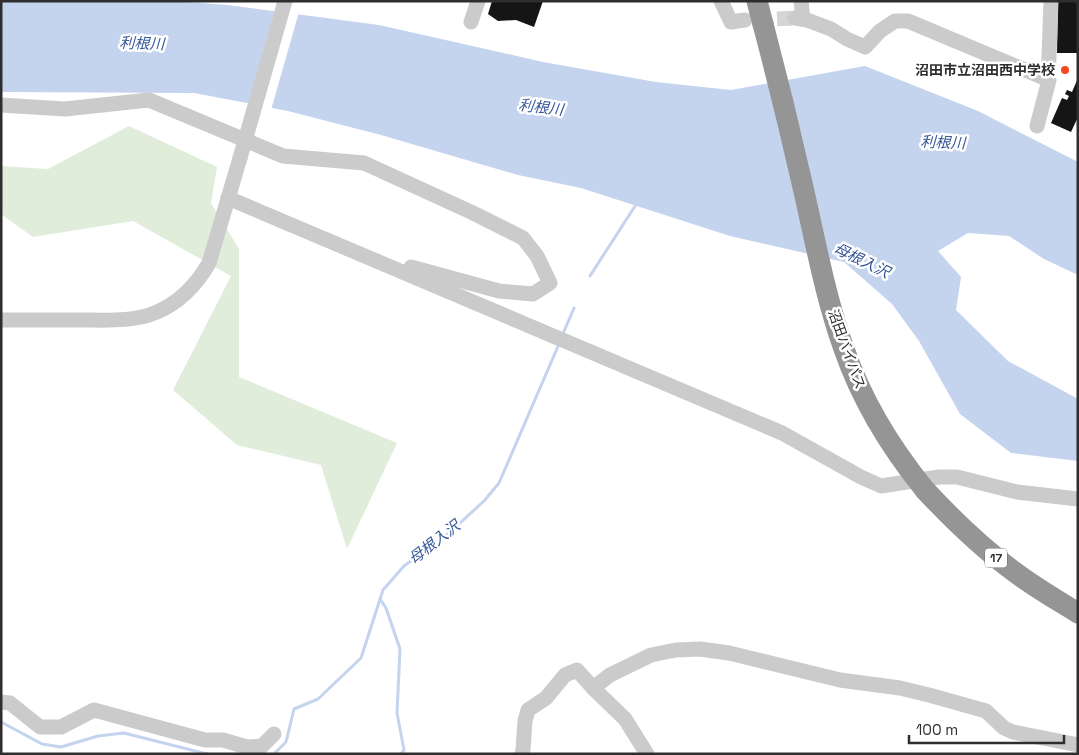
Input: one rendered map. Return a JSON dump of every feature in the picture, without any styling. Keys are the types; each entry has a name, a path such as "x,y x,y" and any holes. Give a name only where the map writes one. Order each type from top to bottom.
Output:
{"highway":[{"name":"沼田バイパス","path":"757,1 754,22 796,157 827,294 844,350 877,420 904,464 925,490 959,526 1017,574 1078,613"}],"street":[{"path":"1,320 134,318 156,312 174,302 201,277 209,262 285,1"},
{"path":"471,22 478,1"},
{"path":"721,1 731,22 754,22"},
{"path":"801,1 799,19 831,29 847,39 865,46 895,21 908,21 1048,80"},
{"path":"1037,126 1048,80 1051,1"},
{"path":"1,106 65,109 149,100 278,154 364,164 471,212 522,238 537,256 550,282 533,294 499,291 364,256"},
{"path":"228,198 782,433 861,477 881,486 938,477 958,478 1018,492 1078,499"},
{"path":"593,688 610,675 651,655 676,650 700,649 729,653 840,680 915,691 986,711 1004,728 1012,732 1078,745"},
{"path":"522,754 528,710 546,698 565,675 577,670 624,718 647,754"},
{"path":"1,702 10,703 40,727 61,727 94,710 205,740 223,740 247,747 262,746 274,734"}],"green space":[{"path":"129,126 217,167 211,203 239,249 239,377 397,443 347,549 321,465 237,445 173,390 231,276 133,221 33,237 1,214 1,166 48,169"}],"water":[{"name":"利根川","path":"1,1 174,1 227,5 379,25 543,62 656,82 731,90 865,66 978,111 1078,162 1078,275 1044,259 1009,236 968,233 938,251 961,277 956,310 1008,361 1078,399 1078,461 1011,453 960,414 919,341 892,304 844,262 730,236 581,188 518,175 381,135 288,111 194,93 1,92"}],"pier":[{"path":"275,9 299,12 271,110 248,106"}],"building":[{"path":"492,1 543,1 534,27 516,20 498,21 488,14"},
{"path":"1058,1 1078,1 1077,53 1057,53"},
{"path":"1078,78 1078,117 1071,132 1051,123 1062,98 1067,100 1069,96 1065,94 1067,90 1072,92"}],"waterway":[{"name":"母根入沢","path":"590,276 637,203"},
{"name":"母根入沢","path":"562,336 574,308"},
{"name":"母根入沢","path":"274,754 286,742 294,709 318,699 361,658 383,590 404,566 449,533 484,501 499,483 559,344"},
{"path":"380,599 386,608 400,649 397,713 404,750 401,754"},
{"name":"母根入沢","path":"1,722 42,744 61,747 98,736 124,733 207,754"}],"tunnel":[{"path":"754,20 795,18"}],"place":[{"name":"沼田市立沼田西中学校","path":"1065,70"}]}
